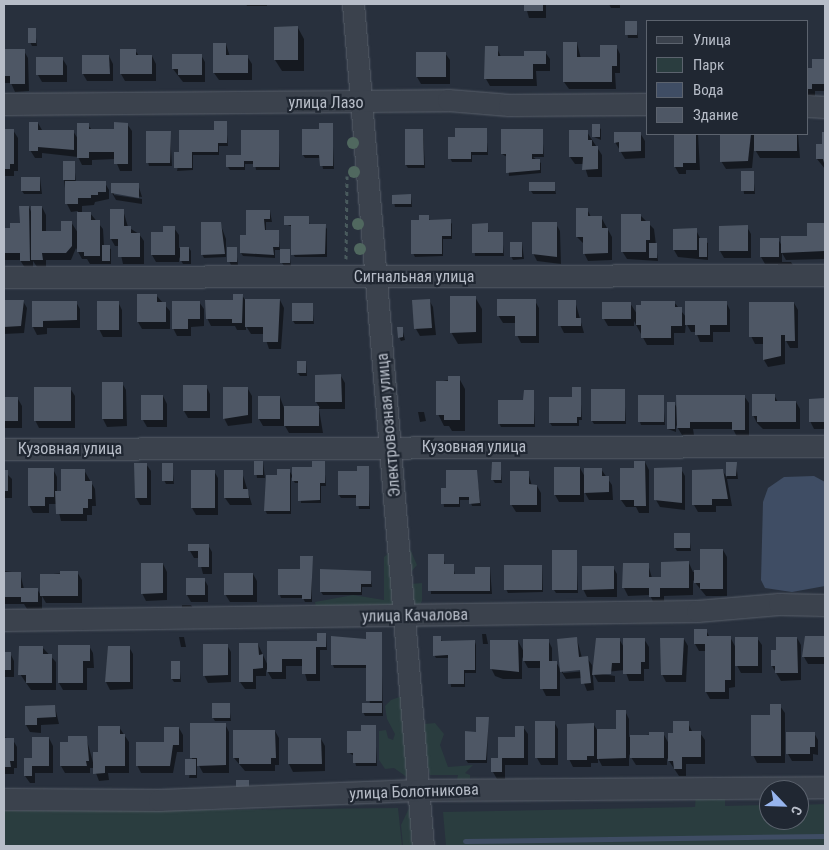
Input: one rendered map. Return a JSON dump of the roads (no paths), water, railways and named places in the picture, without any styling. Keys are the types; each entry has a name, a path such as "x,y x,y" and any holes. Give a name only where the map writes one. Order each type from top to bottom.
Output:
{"street":[{"name":"Электровозная улица","path":"354,4 423,846"},
{"name":"улица Лазо","path":"4,104 448,100 509,105 646,104"},
{"path":"809,106 825,107"},
{"name":"Сигнальная улица","path":"4,277 825,275"},
{"name":"Кузовная улица","path":"4,449 391,446 825,446"},
{"name":"улица Качалова","path":"4,620 697,611 779,604 825,605"},
{"name":"улица Болотникова","path":"4,799 169,800 418,790 825,787"}],"water":[{"path":"814,476 825,482 825,586 792,592 765,588 761,580 763,502 768,488 784,477"}],"waterway":[{"path":"465,841 825,836"}]}
